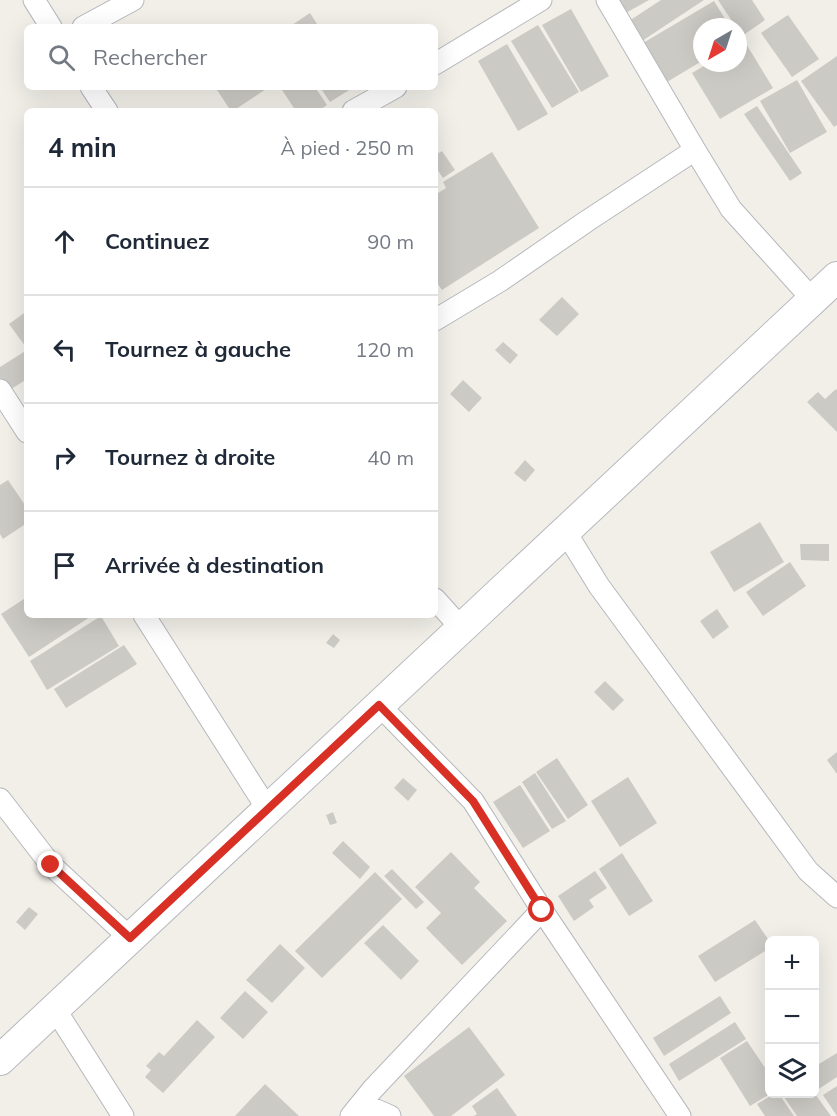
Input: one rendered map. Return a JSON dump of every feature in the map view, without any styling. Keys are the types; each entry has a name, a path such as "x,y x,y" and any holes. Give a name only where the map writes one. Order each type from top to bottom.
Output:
{"street":[{"path":"34,0 49,24"},
{"path":"89,24 133,0"},
{"path":"438,62 541,0"},
{"path":"607,0 731,209 813,300"},
{"path":"93,90 105,108"},
{"path":"358,108 391,90"},
{"path":"438,318 500,281 587,220 695,150"},
{"path":"0,1060 837,277"},
{"path":"0,390 24,427"},
{"path":"566,531 599,586 808,871 837,897"},
{"path":"438,602 462,629"},
{"path":"146,618 268,810"},
{"path":"379,705 473,801 542,910 680,1116"},
{"path":"4,813 51,865 130,938"},
{"path":"352,1116 372,1090 542,910"},
{"path":"55,1009 123,1116"},
{"path":"352,1116 368,1106 390,1116"}],"building":[{"path":"617,0 649,0 624,14"},
{"path":"661,0 704,0 642,41 629,21"},
{"path":"718,0 752,0 765,20 747,33 747,18 730,18"},
{"path":"714,1 724,18 693,18 693,66 667,82 643,43"},
{"path":"571,9 609,76 581,92 542,25"},
{"path":"310,13 317,24 294,24"},
{"path":"788,15 819,59 792,77 761,33"},
{"path":"538,25 579,92 552,108 511,41"},
{"path":"507,44 548,114 518,131 478,61"},
{"path":"747,45 773,88 720,119 692,73 747,72"},
{"path":"837,56 837,125 834,127 801,81"},
{"path":"797,80 827,132 790,153 760,101"},
{"path":"217,90 264,90 238,108 229,108"},
{"path":"282,90 317,90 327,105 322,108 294,108"},
{"path":"322,90 349,90 330,102"},
{"path":"757,106 802,173 790,181 744,114"},
{"path":"442,151 455,170 443,178 438,170 438,153"},
{"path":"492,152 539,228 442,290 438,284 438,193 446,188 443,182"},
{"path":"562,297 579,314 557,336 539,320"},
{"path":"24,313 24,345 9,324"},
{"path":"503,342 518,355 510,364 495,350"},
{"path":"24,352 24,381 8,391 0,378 0,367"},
{"path":"463,380 482,398 469,412 450,394"},
{"path":"836,389 837,432 807,402 818,392 825,399"},
{"path":"525,460 535,470 525,482 514,473"},
{"path":"8,480 24,504 24,525 3,539 0,534 0,485"},
{"path":"760,522 784,562 734,592 710,552"},
{"path":"800,544 829,544 829,561 801,560"},
{"path":"790,562 806,586 763,616 746,592"},
{"path":"24,599 24,618 88,618 29,657 1,614"},
{"path":"717,609 729,627 713,639 700,621"},
{"path":"98,618 102,618 119,646 47,690 30,661"},
{"path":"333,634 340,640 334,648 326,643"},
{"path":"124,645 137,664 66,708 54,689"},
{"path":"605,681 624,700 613,711 594,692"},
{"path":"837,752 837,774 827,760"},
{"path":"557,758 588,805 568,819 536,772"},
{"path":"535,773 566,821 552,829 522,782"},
{"path":"628,777 657,823 620,847 591,801"},
{"path":"403,778 417,790 408,801 394,788"},
{"path":"520,785 550,831 523,848 493,802"},
{"path":"333,812 337,823 330,825 326,815"},
{"path":"343,841 370,867 360,879 332,853"},
{"path":"451,852 480,882 474,888 507,921 462,965 426,928 441,913 415,887"},
{"path":"622,853 653,901 629,916 599,869"},
{"path":"392,869 424,902 416,909 384,876"},
{"path":"595,871 607,888 589,900 594,907 574,921 558,896"},
{"path":"375,872 402,899 322,978 295,951"},
{"path":"29,907 38,914 25,930 16,922"},
{"path":"755,920 766,936 765,951 715,982 698,956"},
{"path":"383,925 419,961 401,980 364,943"},
{"path":"280,944 305,968 272,1003 246,980"},
{"path":"245,991 268,1012 243,1039 220,1018"},
{"path":"720,996 731,1013 664,1056 653,1038"},
{"path":"197,1020 215,1037 163,1093 145,1077 151,1070 146,1066 159,1052 164,1056"},
{"path":"735,1022 746,1039 679,1081 669,1064"},
{"path":"469,1027 505,1075 451,1116 434,1116 404,1076"},
{"path":"747,1041 765,1068 765,1097 750,1106 720,1058"},
{"path":"837,1053 837,1077 819,1089 819,1064"},
{"path":"265,1084 299,1116 235,1116"},
{"path":"837,1086 837,1116 823,1095"},
{"path":"497,1088 517,1116 474,1116 477,1114 472,1106"},
{"path":"767,1098 782,1098 794,1116 765,1116 757,1104"},
{"path":"785,1098 818,1098 831,1116 797,1116"}],"route":[{"path":"51,865 130,938 379,705 473,801 542,910"}]}
